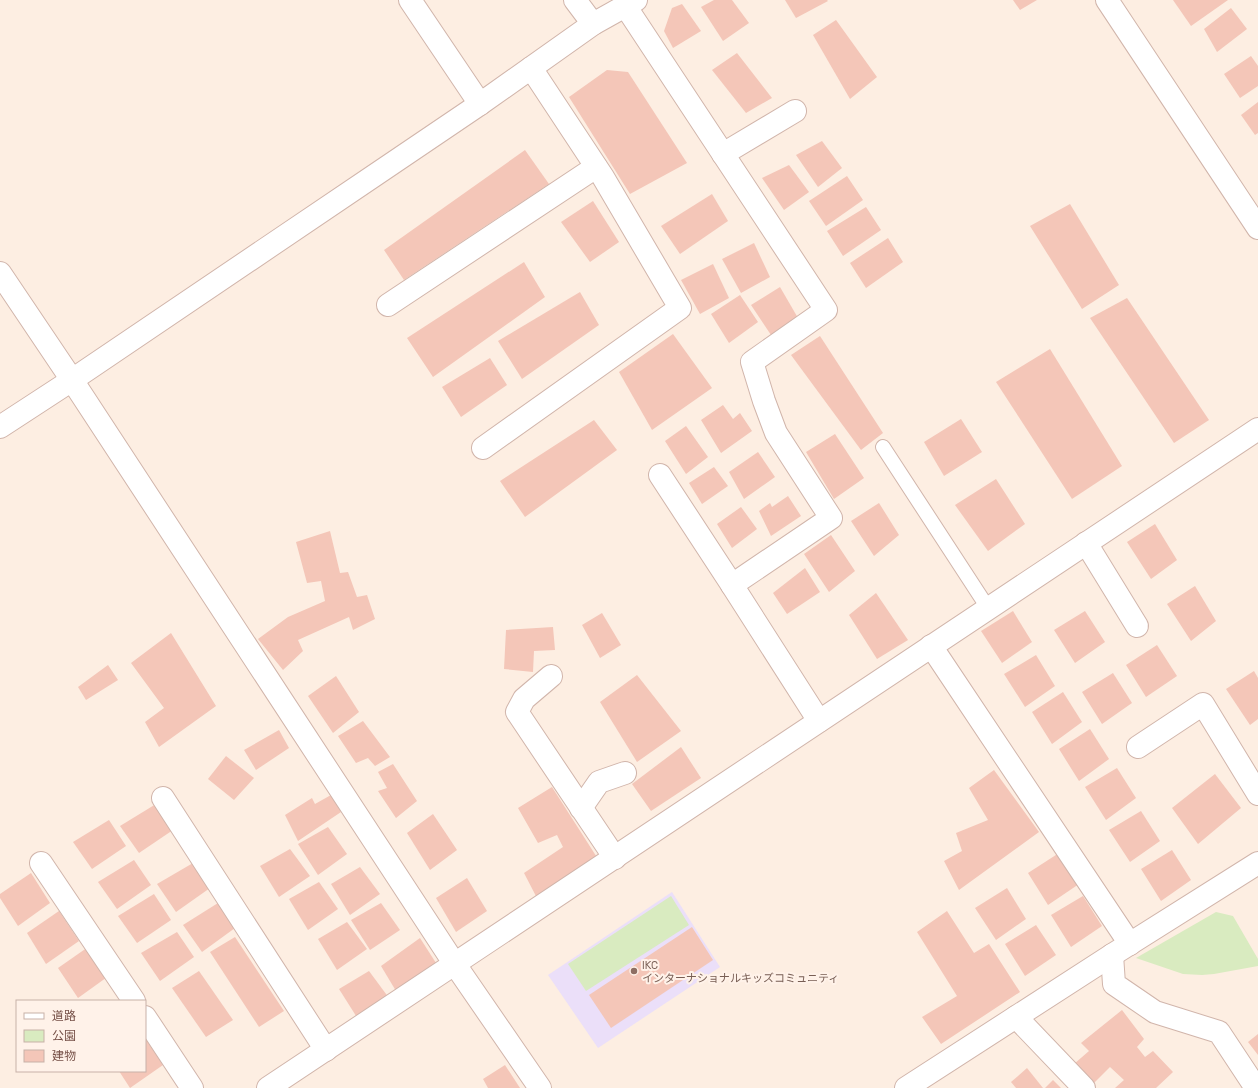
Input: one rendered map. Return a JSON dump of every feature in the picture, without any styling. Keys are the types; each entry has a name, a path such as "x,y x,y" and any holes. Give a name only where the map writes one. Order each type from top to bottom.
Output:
{"street":[{"path":"410,0 480,104"},
{"path":"576,0 593,24"},
{"path":"1107,0 1258,228"},
{"path":"0,427 72,380 480,104 593,24 631,3 723,154 826,310 752,362 776,433 831,518 732,585"},
{"path":"482,448 680,308 596,167 531,68"},
{"path":"723,154 795,111"},
{"path":"388,305 596,167"},
{"path":"0,273 72,380 454,964 540,1088"},
{"path":"268,1088 1258,429"},
{"path":"660,476 819,721"},
{"path":"1086,543 1137,626"},
{"path":"931,646 1121,950 1114,984 1155,1012 1219,1032 1256,1088"},
{"path":"551,676 524,699 517,712 615,858"},
{"path":"1138,747 1203,704 1258,794"},
{"path":"581,808 599,782 624,773"},
{"path":"163,798 326,1050"},
{"path":"41,863 133,1000"},
{"path":"906,1088 1258,863"},
{"path":"1016,1017 1084,1088"},
{"path":"146,1019 192,1088"}],"lane":[{"path":"883,447 988,608"}],"shaded area":[{"name":"IKC インターナショナルキッズコミュニティ","path":"672,892 720,967 598,1048 548,975"}],"green space":[{"path":"671,896 689,925 586,991 568,964"},
{"path":"1216,912 1233,916 1258,959 1258,966 1214,974 1183,974 1136,958"}],"building":[{"path":"714,0 732,0 749,23 723,41 701,7"},
{"path":"785,0 827,0 828,1 796,18"},
{"path":"1013,0 1037,0 1020,10"},
{"path":"1173,0 1228,0 1191,26"},
{"path":"682,4 701,31 673,48 664,31 672,8"},
{"path":"1231,8 1247,29 1217,52 1204,29"},
{"path":"836,20 877,77 850,99 813,35"},
{"path":"737,53 772,98 746,113 712,70"},
{"path":"1251,56 1258,66 1258,86 1240,98 1224,74"},
{"path":"607,70 628,72 687,163 630,194 569,97"},
{"path":"1258,102 1258,133 1255,135 1241,115"},
{"path":"822,141 842,168 818,187 796,155"},
{"path":"525,150 549,184 404,280 384,250"},
{"path":"789,165 809,192 784,210 762,178"},
{"path":"847,176 863,200 826,226 809,201"},
{"path":"712,194 728,221 680,254 661,226"},
{"path":"593,201 619,242 590,262 561,222"},
{"path":"1070,204 1119,285 1082,309 1030,226"},
{"path":"866,207 881,230 843,256 827,231"},
{"path":"888,238 903,262 866,288 850,263"},
{"path":"754,243 770,277 741,293 722,259"},
{"path":"524,262 545,297 433,377 407,338"},
{"path":"713,264 729,298 700,314 681,280"},
{"path":"780,287 798,318 773,338 751,305"},
{"path":"580,292 599,325 522,379 498,341"},
{"path":"740,295 758,322 729,343 711,314"},
{"path":"1127,298 1209,420 1174,443 1090,318"},
{"path":"673,334 712,388 652,430 619,372"},
{"path":"820,336 883,433 861,450 791,355"},
{"path":"1050,349 1122,466 1072,499 996,382"},
{"path":"490,358 507,385 461,417 442,387"},
{"path":"723,405 733,419 740,413 752,431 721,453 701,420"},
{"path":"961,419 982,452 944,476 924,442"},
{"path":"594,420 617,450 525,517 500,481"},
{"path":"686,426 708,457 686,474 665,441"},
{"path":"835,434 864,478 834,499 806,452"},
{"path":"758,452 775,477 744,499 729,472"},
{"path":"714,467 728,486 702,504 689,483"},
{"path":"996,479 1025,524 988,551 955,505"},
{"path":"788,496 801,516 771,536 759,511 770,503 772,507"},
{"path":"879,503 899,535 874,556 851,521"},
{"path":"741,507 757,529 732,548 717,524"},
{"path":"1155,524 1177,560 1151,579 1127,542"},
{"path":"330,531 340,573 348,572 357,597 367,595 375,619 353,630 349,617 298,640 303,651 283,670 258,639 288,617 325,601 321,581 307,583 296,542"},
{"path":"831,535 855,571 829,592 804,554"},
{"path":"805,568 820,592 787,614 773,593"},
{"path":"1195,586 1216,621 1191,641 1167,604"},
{"path":"876,593 908,640 877,659 849,615"},
{"path":"1013,611 1032,642 1002,663 981,631"},
{"path":"1085,611 1105,642 1075,663 1054,630"},
{"path":"602,613 621,645 600,658 582,625"},
{"path":"553,627 555,650 534,651 533,672 504,669 506,630"},
{"path":"171,633 216,706 159,747 145,722 164,708 131,663"},
{"path":"1157,645 1177,676 1146,697 1126,665"},
{"path":"1036,655 1055,686 1025,707 1004,674"},
{"path":"108,665 118,680 86,700 78,687"},
{"path":"1254,671 1258,678 1258,719 1250,725 1226,689"},
{"path":"1113,673 1132,703 1102,724 1082,692"},
{"path":"637,675 681,731 637,762 600,702"},
{"path":"336,676 359,712 333,733 308,696"},
{"path":"1063,692 1082,722 1052,744 1032,712"},
{"path":"363,721 390,757 375,766 368,758 356,763 338,736"},
{"path":"1090,729 1109,759 1079,781 1059,749"},
{"path":"279,730 289,748 256,770 244,750"},
{"path":"681,747 701,778 651,811 632,784"},
{"path":"226,756 254,778 234,800 208,779"},
{"path":"393,764 417,801 396,818 378,791 387,788 378,772"},
{"path":"1117,768 1136,798 1106,820 1085,787"},
{"path":"994,770 1039,832 959,890 944,861 962,851 956,833 988,820 969,788"},
{"path":"1215,774 1241,808 1198,844 1172,808"},
{"path":"552,787 598,859 538,900 524,873 563,847 557,835 538,843 518,808"},
{"path":"331,795 341,812 298,841 285,815 312,798 315,804"},
{"path":"156,804 173,830 139,853 120,826"},
{"path":"1141,811 1160,841 1130,862 1109,830"},
{"path":"433,814 457,850 430,870 407,833"},
{"path":"109,820 126,846 92,869 73,842"},
{"path":"328,827 347,854 318,875 298,844"},
{"path":"290,849 310,876 279,897 260,866"},
{"path":"1172,850 1191,880 1161,901 1141,869"},
{"path":"1059,853 1079,884 1048,905 1028,873"},
{"path":"134,860 151,885 117,909 98,882"},
{"path":"193,863 210,888 176,912 157,884"},
{"path":"360,867 380,894 350,915 331,884"},
{"path":"31,873 50,903 18,926 0,898 0,894"},
{"path":"467,878 487,911 456,932 436,898"},
{"path":"319,882 338,909 308,930 289,899"},
{"path":"1007,888 1026,919 996,940 975,908"},
{"path":"154,894 171,920 137,943 118,916"},
{"path":"1083,896 1102,926 1071,947 1051,915"},
{"path":"218,903 235,928 202,952 183,925"},
{"path":"381,903 400,930 370,950 351,920"},
{"path":"59,911 79,941 46,964 27,933"},
{"path":"947,911 974,953 989,944 1020,992 941,1044 922,1017 957,996 917,932"},
{"path":"347,922 367,949 337,970 318,939"},
{"path":"1036,925 1056,955 1025,976 1005,944"},
{"path":"692,927 713,960 611,1028 589,995"},
{"path":"177,932 194,957 160,981 141,953"},
{"path":"235,937 284,1011 259,1027 210,952"},
{"path":"420,938 436,963 396,991 381,966"},
{"path":"91,945 110,975 78,998 58,968"},
{"path":"199,971 233,1020 206,1037 172,988"},
{"path":"369,971 389,998 358,1019 339,989"},
{"path":"1122,1010 1144,1039 1137,1047 1145,1057 1153,1051 1173,1072 1156,1088 1115,1088 1124,1080 1110,1067 1094,1083 1074,1064 1089,1051 1081,1043"},
{"path":"1258,1034 1258,1055 1248,1042"},
{"path":"146,1040 163,1065 130,1088 120,1072 146,1072"},
{"path":"505,1065 520,1088 488,1088 483,1079"},
{"path":"1027,1068 1043,1088 1016,1088 1011,1082"},
{"path":"1053,1080 1061,1088 1045,1088"}],"place":[{"name":"IKC インターナショナルキッズコミュニティ","path":"634,971"}]}
